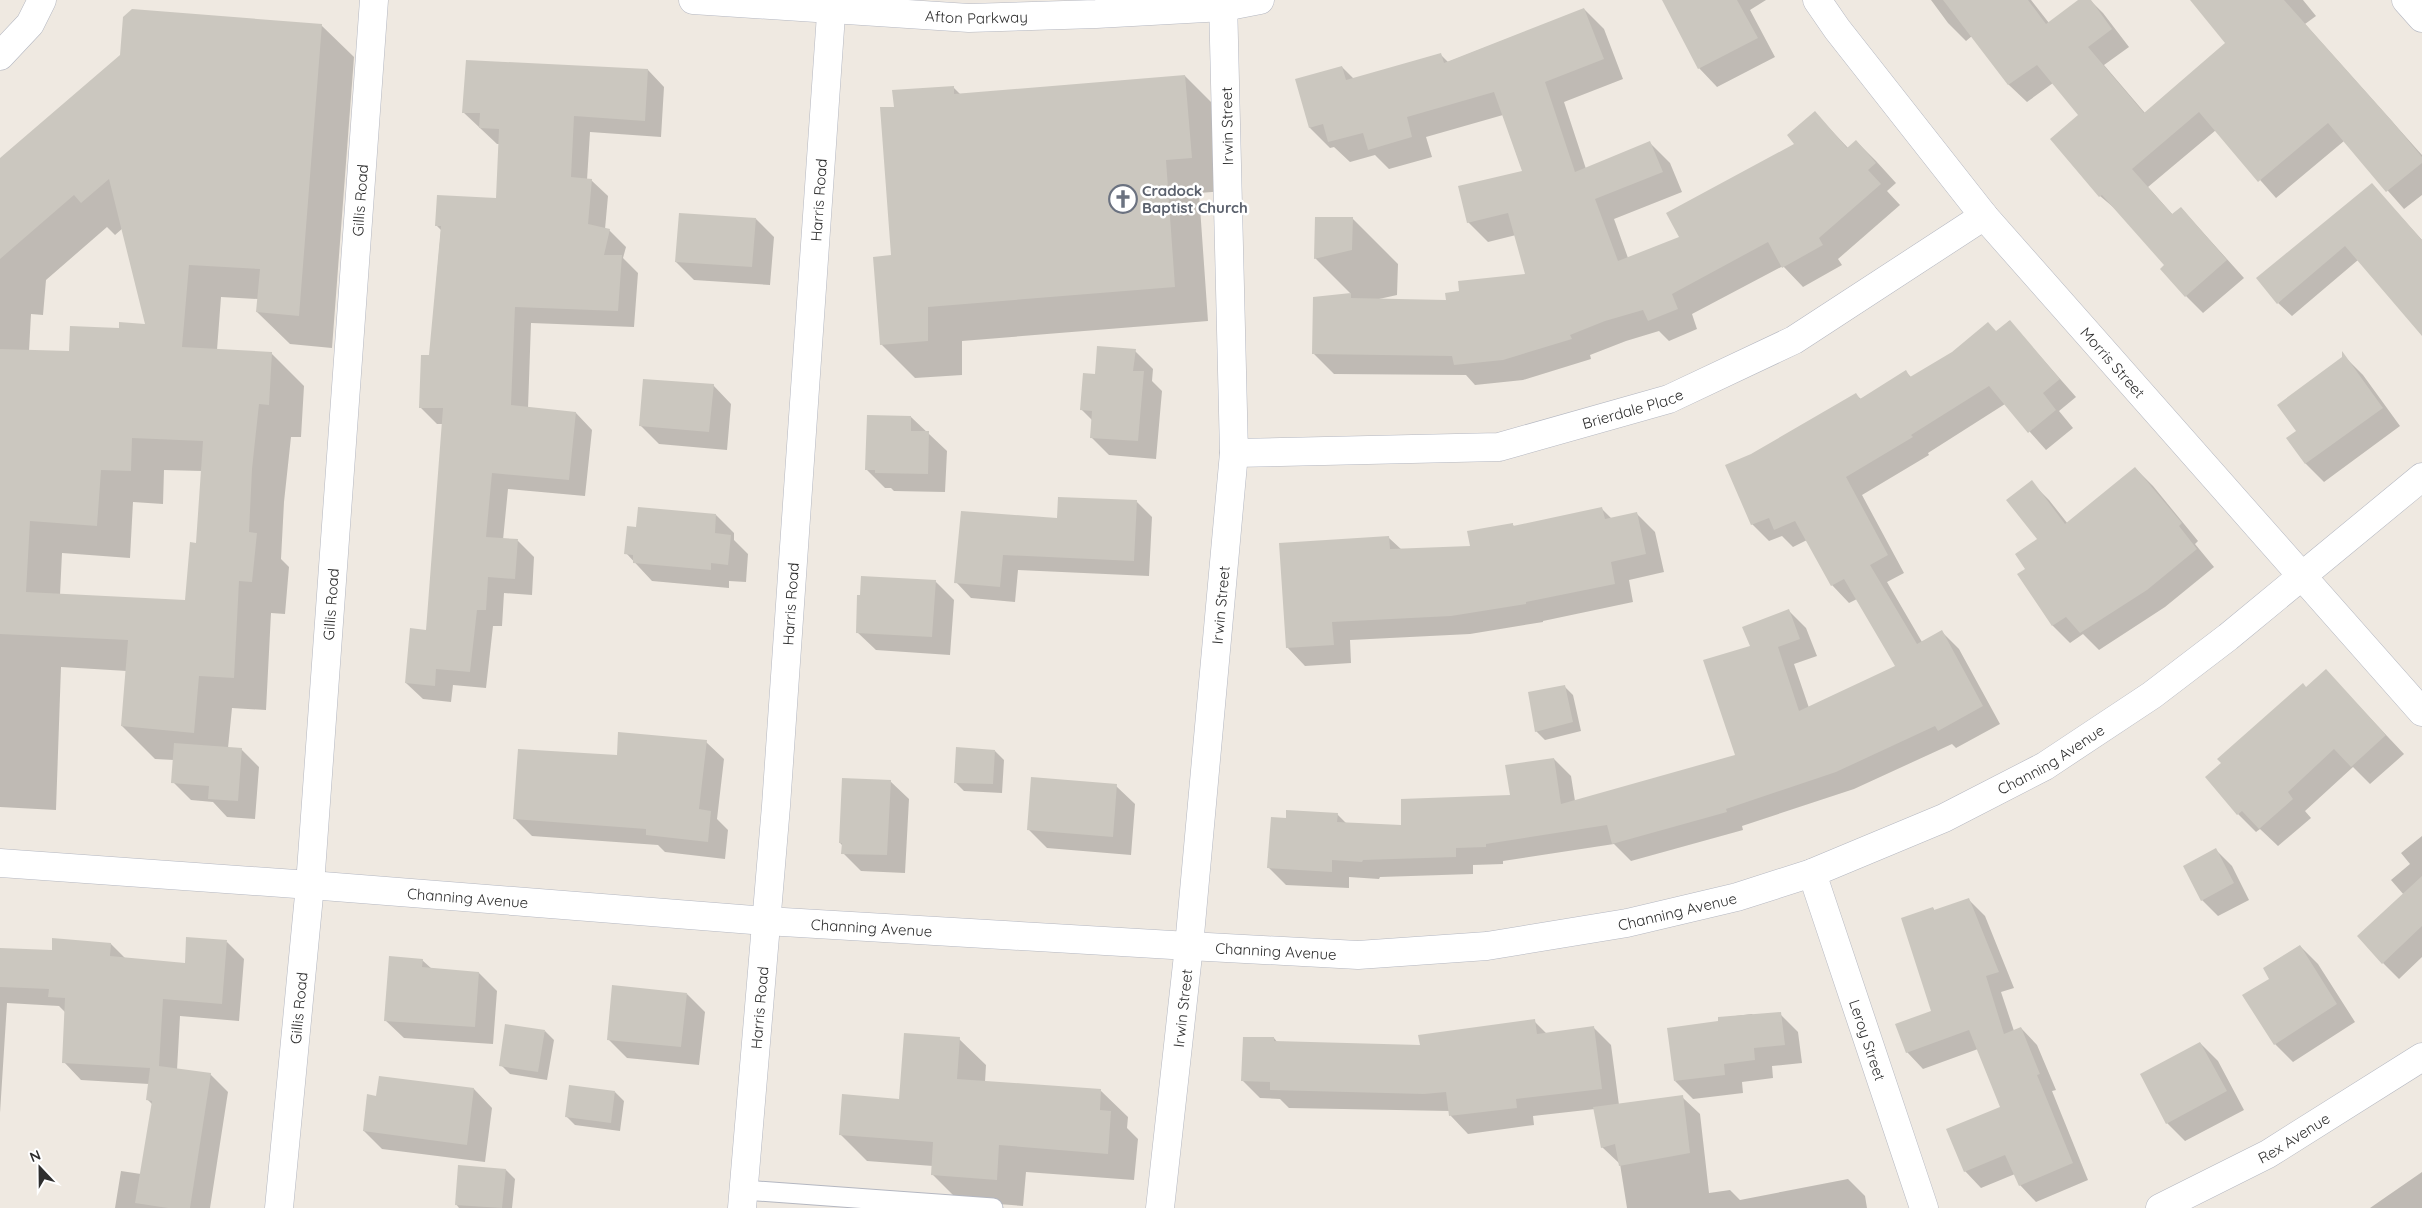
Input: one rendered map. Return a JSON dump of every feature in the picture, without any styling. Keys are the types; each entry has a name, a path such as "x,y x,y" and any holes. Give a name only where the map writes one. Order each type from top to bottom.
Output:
{"street":[{"path":"0,56 30,24 42,0"},
{"name":"Gillis Road","path":"280,1208 310,885 374,0"},
{"name":"Afton Parkway","path":"693,0 832,5 969,18 1096,14 1260,0"},
{"name":"Morris Street","path":"1817,0 1837,29 1984,216 2422,712"},
{"path":"2406,0 2422,18"},
{"name":"Irwin Street","path":"1160,1208 1189,946 1234,453 1224,4"},
{"name":"Harris Road","path":"743,1199 766,921 832,5"},
{"name":"Brierdale Place","path":"1234,453 1499,448 1669,399 1794,340 1984,216"},
{"name":"Channing Avenue","path":"0,863 766,921 1189,946 1358,955 1487,946 1627,923 1737,897 1812,873 1944,818 2045,766 2152,695 2228,637 2422,477"},
{"name":"Leroy Street","path":"1812,873 1924,1208"},
{"name":"Rex Avenue","path":"2160,1208 2268,1154 2422,1057"}],"lane":[{"path":"743,1199 993,1208"}],"building":[{"path":"1662,0 1737,0 1758,38 1698,69"},
{"path":"1943,0 2028,0 2046,24 2078,0 2091,0 2112,29 2088,47 2144,113 2225,43 2190,0 2284,0 2392,121 2422,157 2422,163 2386,192 2328,123 2258,182 2199,112 2132,169 2172,214 2181,207 2227,260 2185,297 2160,269 2164,265 2102,195 2099,197 2050,139 2078,115 2037,65 2008,85"},
{"path":"1584,8 1604,59 1545,82 1575,172 1650,141 1663,172 1595,199 1618,261 1679,237 1666,213 1794,144 1787,135 1815,111 1847,148 1856,140 1876,163 1868,170 1881,184 1819,238 1823,245 1782,268 1768,242 1672,294 1678,309 1648,321 1643,310 1605,321 1570,335 1572,339 1503,360 1454,365 1452,356 1312,354 1313,297 1351,293 1351,298 1446,300 1445,293 1459,291 1458,281 1525,274 1508,213 1467,223 1458,186 1522,171 1494,92 1407,117 1412,137 1368,150 1363,133 1328,142 1323,124 1309,128 1295,79 1342,66 1346,80 1441,53 1444,63"},
{"path":"132,9 322,24 299,316 256,312 260,269 189,265 182,347 272,352 269,405 259,404 252,469 249,532 257,533 252,582 239,581 234,678 199,676 194,733 121,726 128,640 0,634 0,349 69,351 70,326 119,328 119,322 145,324 109,179 81,203 74,195 0,259 0,158 120,55 123,17","holes":["132,438 203,441 196,543 190,542 185,600 26,592 30,521 97,526 101,470 131,471"]},
{"path":"466,60 648,69 645,121 574,116 571,177 592,179 588,224 610,229 604,255 622,255 618,311 515,307 511,405 576,412 569,480 492,473 486,537 518,539 515,579 488,577 486,610 477,610 470,672 436,669 435,686 405,683 410,628 426,630 443,408 419,408 421,355 429,355 441,226 435,226 437,195 496,198 499,129 479,128 480,113 462,113"},
{"name":"Cradock Baptist Church","path":"1185,75 1192,158 1166,160 1175,287 928,307 928,341 880,345 873,257 891,255 880,107 894,107 892,90 954,86 954,94"},
{"path":"2372,183 2422,240 2422,336 2345,246 2277,304 2256,278"},
{"path":"679,213 756,218 752,267 675,262"},
{"path":"1315,217 1353,217 1352,250 1314,259"},
{"path":"2010,320 2060,379 2043,393 2056,410 2028,433 1989,386 1911,435 1913,437 1846,477 1888,555 1870,565 1917,644 1942,630 1983,706 1938,731 1935,726 1836,772 1726,809 1727,812 1612,844 1607,825 1486,844 1486,847 1456,848 1456,857 1363,860 1362,862 1332,860 1332,872 1267,868 1271,817 1286,818 1286,810 1338,813 1337,822 1401,825 1401,799 1510,795 1505,765 1554,758 1561,804 1735,755 1703,660 1750,646 1742,627 1789,609 1800,639 1778,647 1799,711 1895,666 1844,579 1831,586 1795,521 1774,530 1769,518 1751,525 1725,465 1751,454 1856,393 1860,399 1906,370 1910,377 1952,352 1988,322 1996,331"},
{"path":"1097,346 1136,349 1133,371 1144,371 1138,441 1090,438 1092,411 1080,410 1083,373 1095,374"},
{"path":"2342,351 2383,408 2305,464 2286,438 2296,431 2277,405 2342,357"},
{"path":"643,379 714,384 709,432 639,426"},
{"path":"867,415 911,416 911,431 929,431 928,474 875,473 875,470 865,470"},
{"path":"2135,467 2182,523 2179,526 2197,549 2147,590 2080,633 2066,617 2052,626 2017,574 2025,569 2015,554 2037,539 2006,500 2032,480 2065,524"},
{"path":"1058,497 1137,500 1134,561 1003,555 1000,587 954,583 961,511 1057,518"},
{"path":"638,507 716,514 715,533 731,535 728,565 711,563 711,570 633,563 633,555 624,554 627,526 636,527"},
{"path":"1602,507 1605,519 1637,512 1646,554 1611,562 1615,584 1526,602 1526,604 1451,616 1332,622 1334,645 1286,648 1279,543 1389,536 1390,549 1470,546 1467,531 1513,523 1513,526"},
{"path":"861,576 936,580 932,637 856,633 857,595 860,595"},
{"path":"2326,669 2386,735 2351,767 2334,749 2288,792 2293,799 2259,829 2242,811 2237,815 2205,777 2221,763 2217,759 2303,683 2306,687"},
{"path":"1565,685 1573,722 1535,732 1528,692"},
{"path":"618,732 707,740 699,809 711,811 708,842 646,835 646,829 513,819 518,749 617,755"},
{"path":"174,743 242,748 238,801 208,799 209,786 171,783"},
{"path":"956,747 995,750 993,784 954,783"},
{"path":"1031,777 1117,784 1113,837 1027,830"},
{"path":"842,778 891,780 887,855 841,854 842,843 839,843"},
{"path":"2216,848 2234,883 2201,901 2183,866"},
{"path":"2422,876 2422,926 2382,964 2357,936"},
{"path":"1969,898 1999,972 1986,976 2004,1034 2021,1027 2040,1074 2037,1075 2073,1163 2019,1186 2005,1155 1964,1172 1946,1129 2000,1107 1969,1030 1906,1053 1895,1024 1931,1011 1901,918 1933,907 1934,910"},
{"path":"186,937 227,940 222,1004 163,999 159,1066 211,1073 190,1208 168,1208 135,1203 152,1101 146,1100 150,1068 62,1063 65,998 48,997 49,989 0,987 0,948 52,950 52,938 111,943 110,956 185,963"},
{"path":"2300,945 2337,1004 2274,1045 2242,995 2269,979 2263,968"},
{"path":"389,956 423,959 422,967 479,972 475,1027 384,1021"},
{"path":"612,985 687,993 681,1047 607,1040"},
{"path":"1781,1012 1785,1045 1754,1048 1755,1060 1724,1064 1725,1075 1674,1081 1667,1028 1718,1021 1718,1017"},
{"path":"1535,1019 1537,1034 1594,1026 1602,1089 1516,1099 1517,1108 1449,1116 1446,1092 1424,1094 1270,1090 1270,1082 1241,1081 1243,1037 1274,1037 1274,1041 1420,1045 1418,1035"},
{"path":"505,1024 545,1030 538,1072 499,1066"},
{"path":"904,1033 960,1037 957,1079 1101,1089 1100,1110 1111,1111 1108,1154 999,1145 997,1180 931,1175 933,1142 839,1135 842,1094 899,1099"},
{"path":"2200,1042 2227,1091 2166,1124 2140,1074"},
{"path":"379,1076 474,1088 467,1145 363,1131 367,1094 376,1096"},
{"path":"569,1085 615,1091 611,1123 565,1117"},
{"path":"1683,1095 1690,1153 1619,1166 1615,1144 1601,1148 1593,1107"},
{"path":"458,1165 506,1169 502,1208 455,1205"}],"place":[{"name":"Cradock Baptist Church","path":"1123,199"}]}
